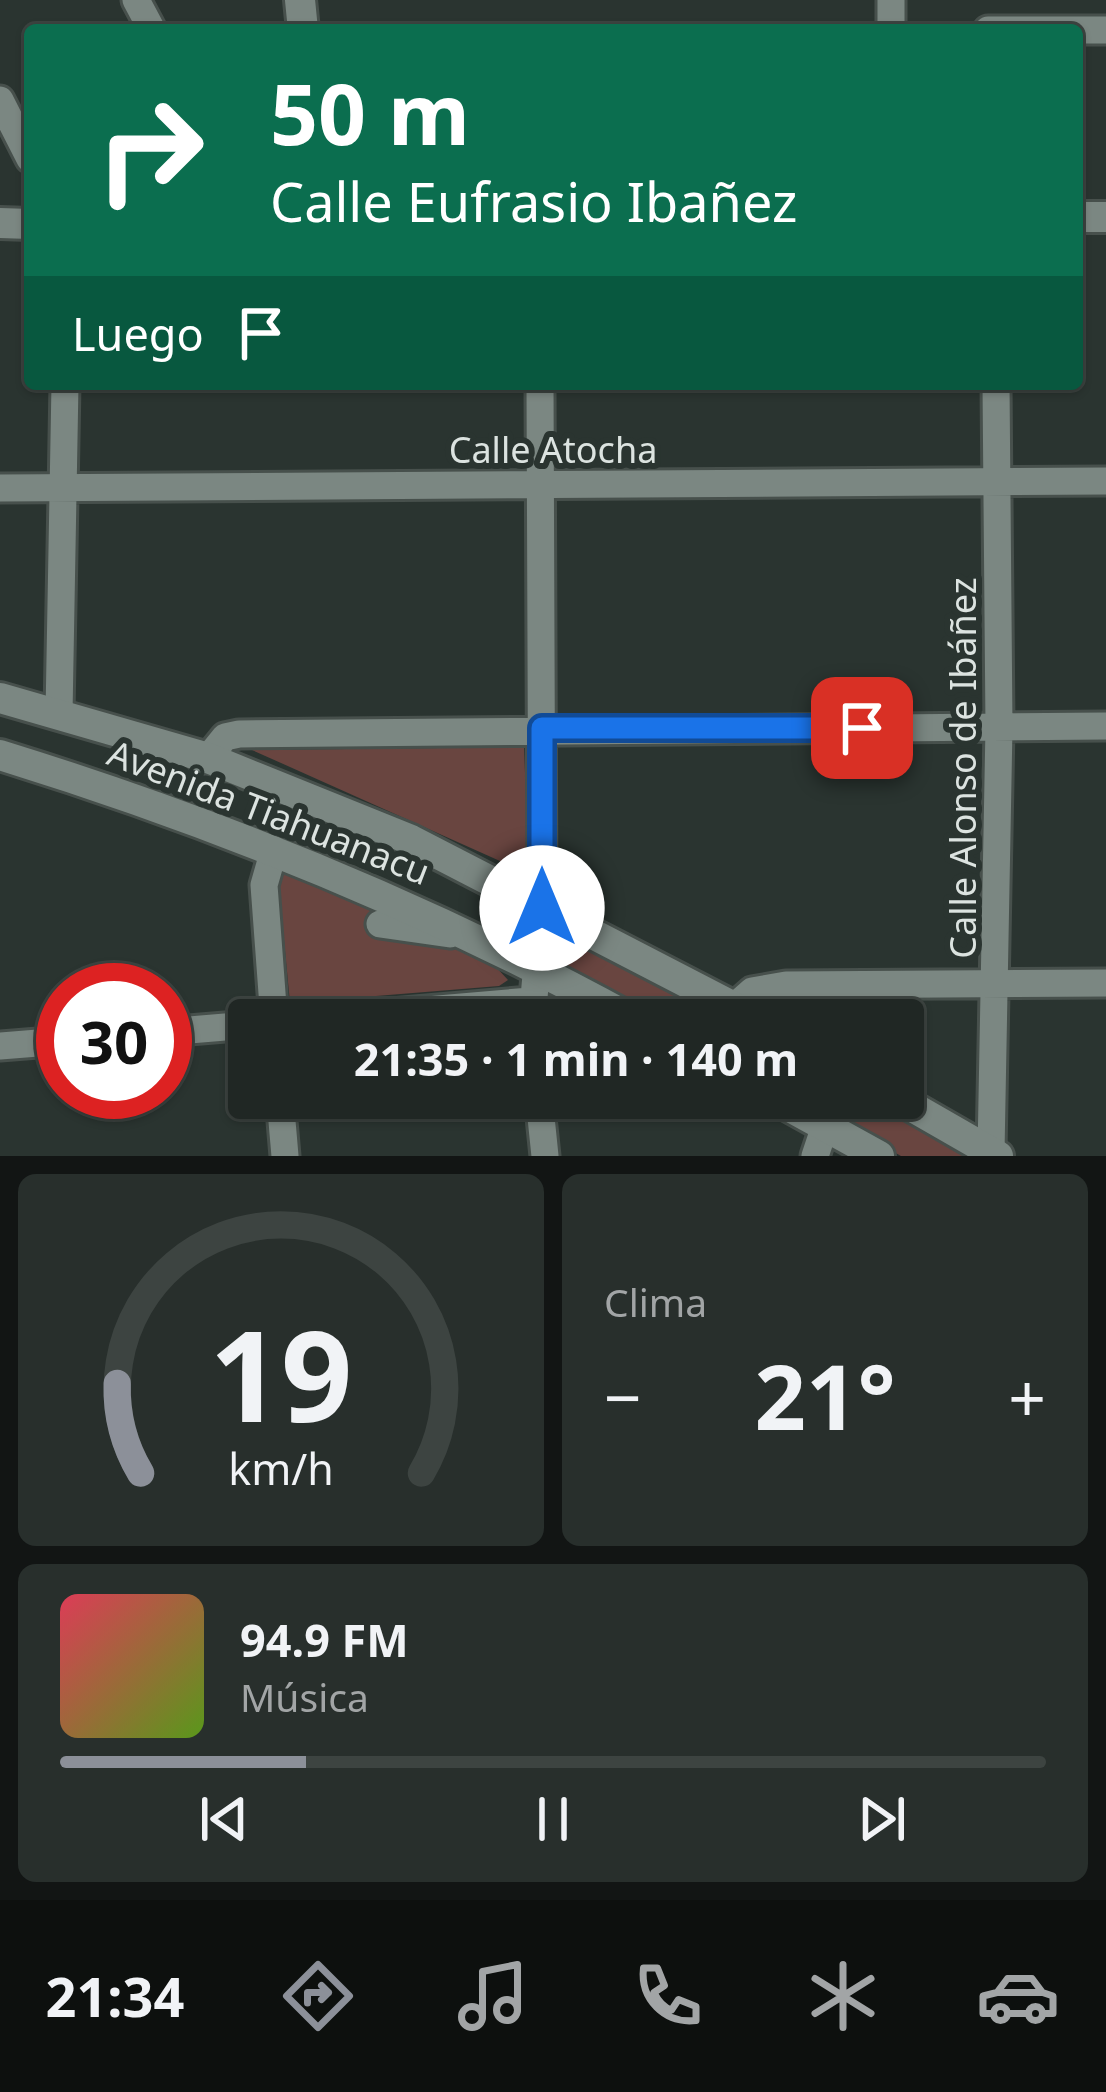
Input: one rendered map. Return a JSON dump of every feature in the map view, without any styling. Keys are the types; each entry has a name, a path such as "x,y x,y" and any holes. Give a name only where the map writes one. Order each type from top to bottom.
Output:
{"main road":[{"name":"Avenida Tiahuanacu","path":"0,698 208,758 411,841 720,999"},
{"name":"Avenida Tiahuanacu","path":"0,755 274,850 472,937 594,999"},
{"path":"924,1114 995,1154"},
{"path":"796,1119 820,1141 879,1156"}],"street":[{"path":"0,100 24,147"},
{"path":"59,714 65,390"},
{"path":"531,999 542,908 539,390"},
{"name":"Calle Alonso de Ibáñez","path":"995,1154 997,390"},
{"name":"Calle Atocha","path":"0,488 1106,482"},
{"path":"208,758 225,737 239,734 1106,726"},
{"path":"273,999 265,885 274,850"},
{"path":"380,924 472,937"},
{"path":"750,999 752,991 787,985 1106,983"},
{"path":"192,1030 228,1027"},
{"path":"0,1046 36,1043"},
{"path":"282,1119 285,1156"},
{"path":"541,1119 545,1156"}],"shaded area":[{"path":"524,747 529,874 252,750"},
{"path":"277,867 496,967 508,980 499,986 290,999"},
{"path":"567,936 687,999 622,999 556,962"},
{"path":"835,1119 900,1119 964,1156 901,1156"}],"route":[{"path":"542,908 542,728 862,728"}]}
